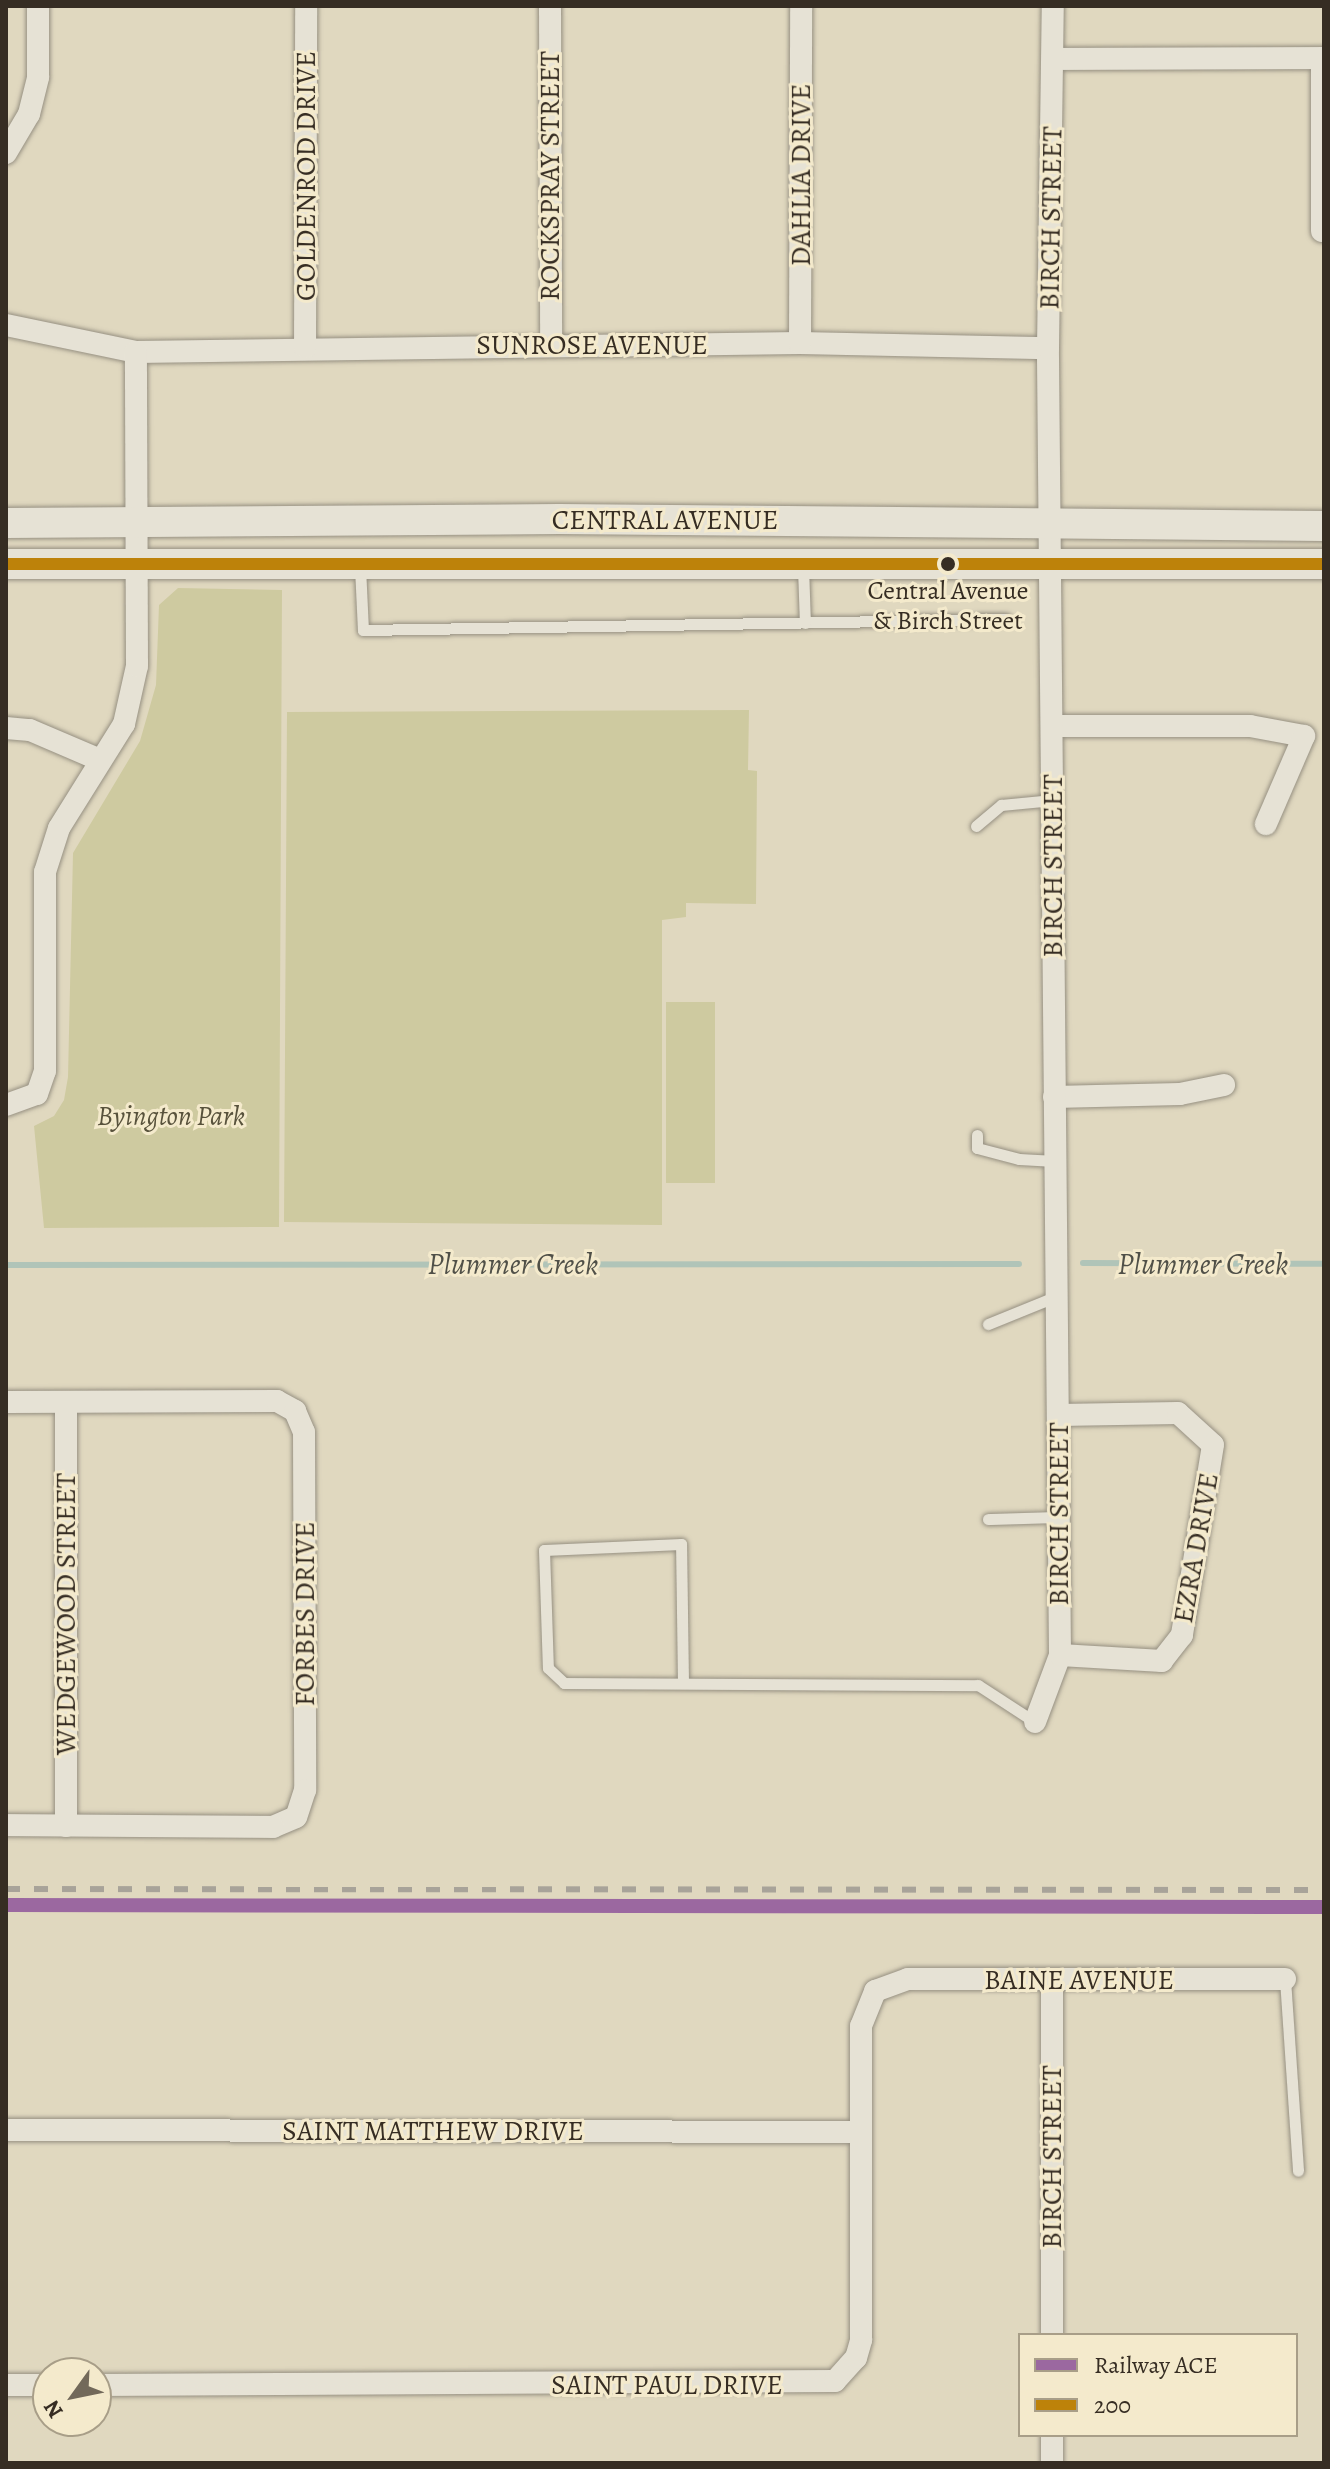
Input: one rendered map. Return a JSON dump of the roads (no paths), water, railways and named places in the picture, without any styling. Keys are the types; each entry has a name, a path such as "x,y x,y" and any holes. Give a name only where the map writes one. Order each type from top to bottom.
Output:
{"main road":[{"name":"CENTRAL AVENUE","path":"6,523 137,519 1318,524"},
{"name":"CENTRAL AVENUE","path":"6,564 137,568 1051,561 1324,564"}],"street":[{"path":"6,153 29,114 38,77 38,6"},
{"name":"GOLDENROD DRIVE","path":"305,347 306,6"},
{"name":"ROCKSPRAY STREET","path":"550,6 551,346"},
{"name":"DAHLIA DRIVE","path":"800,343 801,6"},
{"name":"BIRCH STREET","path":"1035,1722 1060,1655 1048,348 1055,59 1053,6"},
{"path":"1055,59 1323,58 1322,231"},
{"name":"SUNROSE AVENUE","path":"6,325 136,352 305,347 800,343 1048,348"},
{"path":"6,1105 37,1094 45,1071 45,872 59,828 124,724 137,666 136,352"},
{"path":"1052,726 1250,726 1304,736 1266,824"},
{"path":"6,728 30,730 100,760"},
{"path":"1054,1097 1180,1094 1224,1085"},
{"name":"FORBES DRIVE","path":"6,1402 277,1401 295,1411 304,1432 305,1790 296,1817 273,1827 6,1825"},
{"name":"WEDGEWOOD STREET","path":"66,1402 66,1826"},
{"name":"EZRA DRIVE","path":"1059,1415 1178,1413 1213,1445 1182,1635 1162,1661 1060,1655"},
{"name":"BAINE AVENUE","path":"875,1991 908,1979 1285,1979"},
{"name":"BIRCH STREET","path":"1052,1979 1052,2333"},
{"name":"SAINT PAUL DRIVE","path":"112,2385 835,2381 856,2358 861,2340 861,2026 875,1991"},
{"name":"SAINT MATTHEW DRIVE","path":"6,2130 861,2132"},
{"path":"6,2385 32,2385"},
{"path":"1052,2437 1052,2463"}],"lane":[{"path":"803,563 805,623"},
{"path":"360,567 363,630 1006,619"},
{"path":"976,826 1001,805 1053,800"},
{"path":"977,1135 977,1148 1019,1159 1055,1161"},
{"path":"988,1324 1057,1296"},
{"path":"988,1519 1059,1517"},
{"path":"683,1683 681,1544 544,1550 548,1668 564,1683 978,1685 1035,1722"},
{"path":"1285,1979 1298,2171"}],"waterway":[{"name":"Plummer Creek","path":"1083,1263 1324,1264"},
{"name":"Plummer Creek","path":"6,1265 1019,1264"}],"railway":[{"path":"6,1889 1324,1890"}],"rail line":[{"name":"ACE","path":"6,1905 1324,1907"}],"place":[{"name":"Central Avenue & Birch Street","path":"948,564"}],"park label":[{"name":"Byington Park","path":"171,1116"}]}
